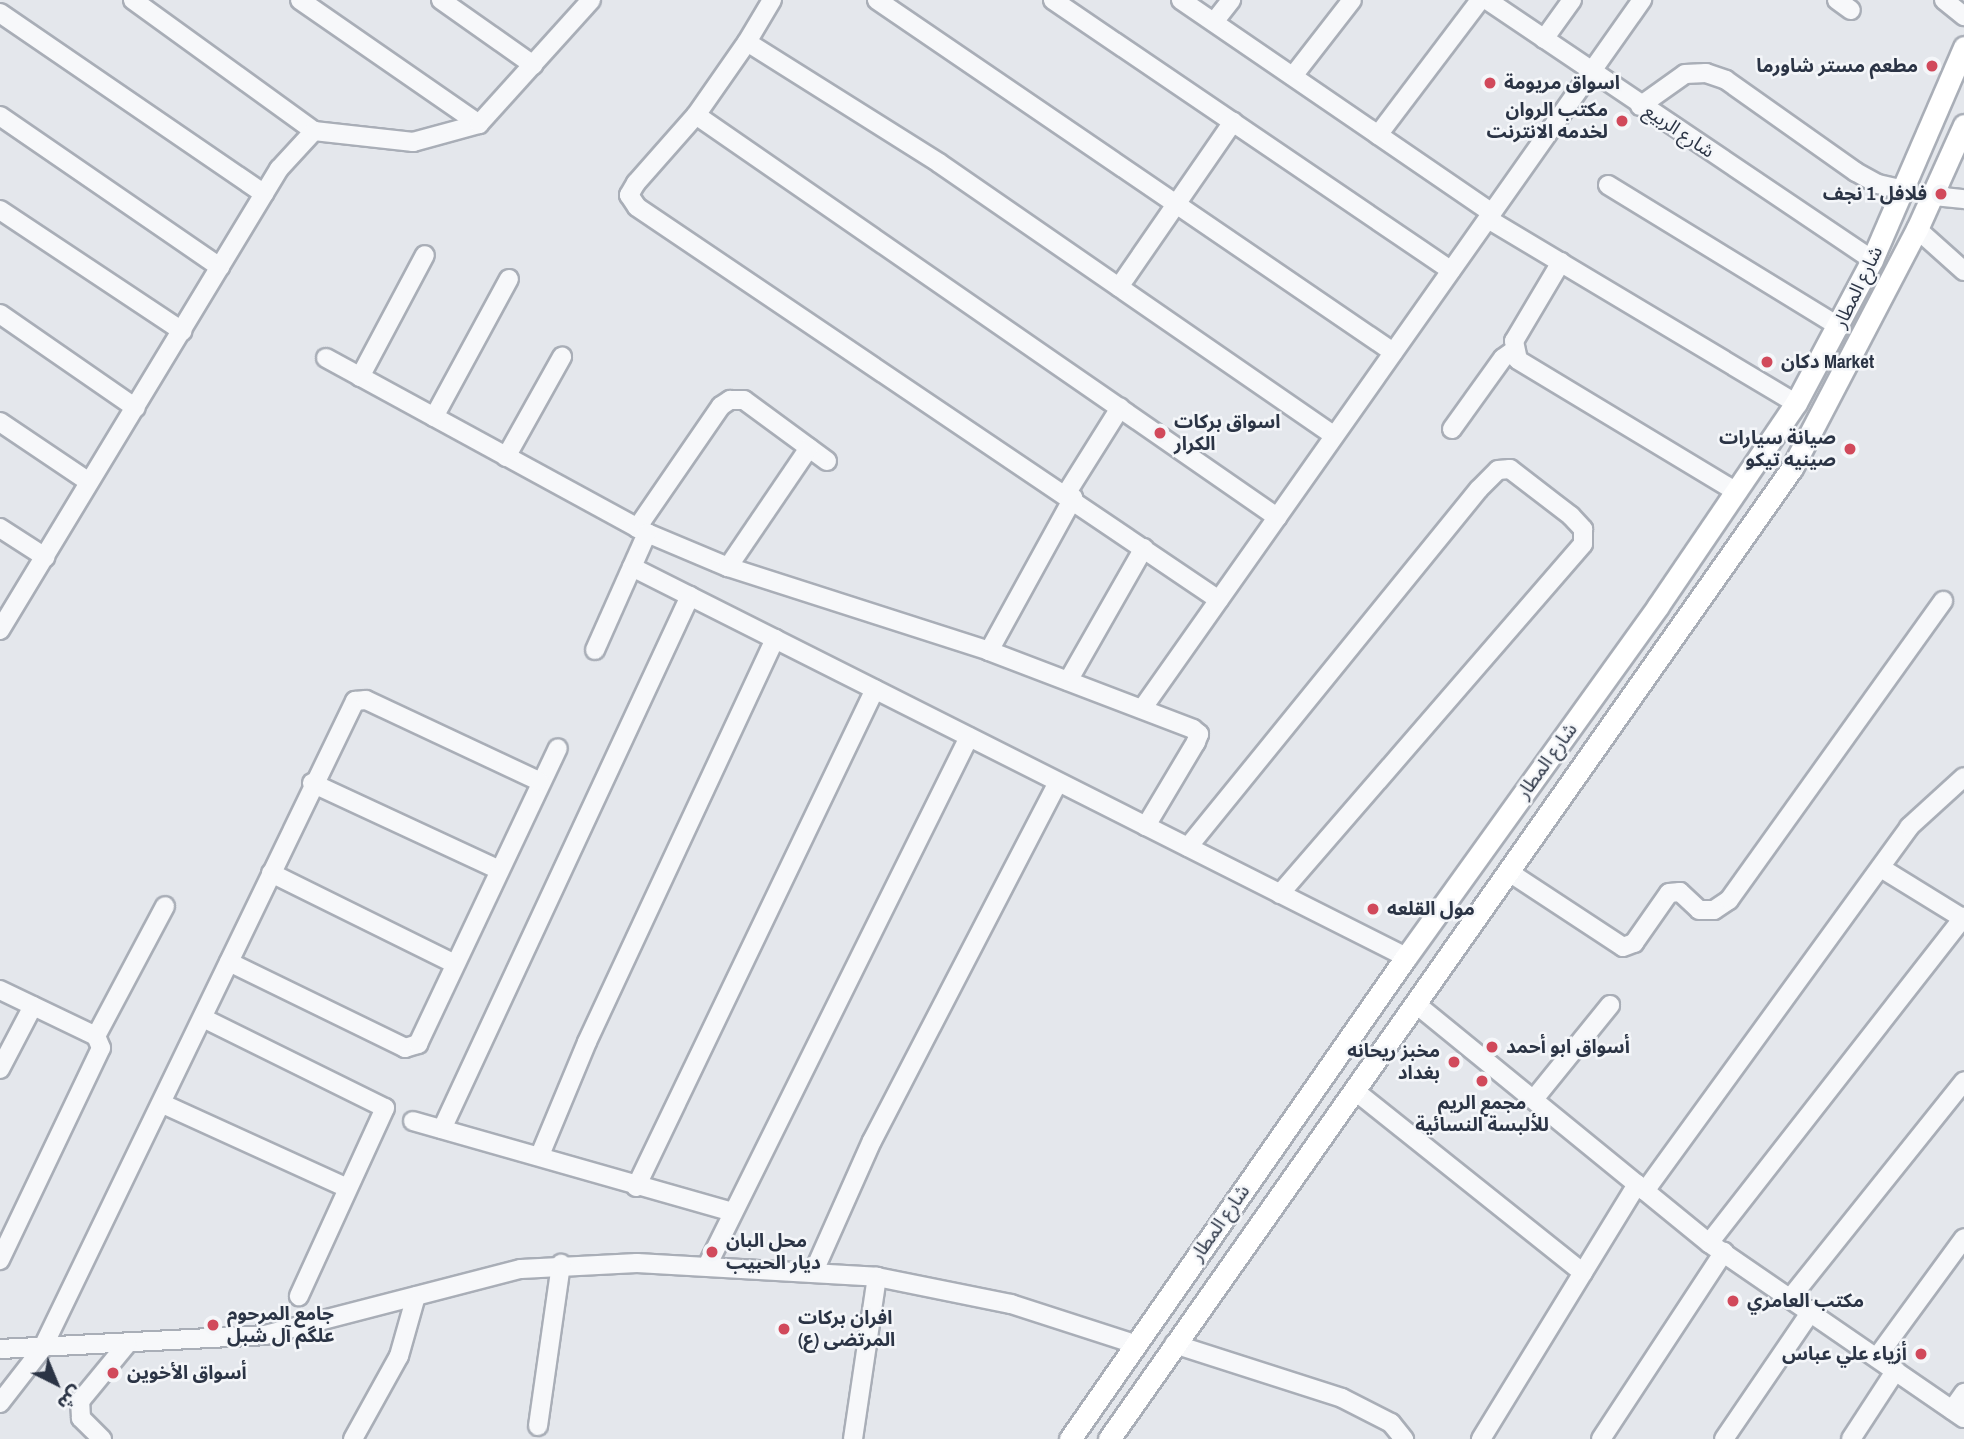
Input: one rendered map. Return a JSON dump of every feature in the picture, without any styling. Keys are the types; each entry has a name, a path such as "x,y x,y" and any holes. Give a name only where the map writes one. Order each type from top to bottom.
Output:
{"main road":[{"name":"شارع المطار","path":"1070,1439 1406,957 1672,586 1796,403 1840,327 1872,260 1964,47"},
{"name":"شارع المطار","path":"1109,1439 1667,650 1792,468 1934,196 1964,125"},
{"path":"1672,586 1681,599 1698,604"},
{"path":"1639,633 1657,636 1667,650"}],"street":[{"path":"133,0 314,131 413,142 479,124 590,0"},
{"path":"300,0 479,124"},
{"path":"441,0 533,65"},
{"path":"772,0 747,42 696,115 636,183 629,195 637,207 1069,496 1219,600"},
{"path":"877,0 1393,352"},
{"path":"1053,0 1451,270"},
{"path":"1181,0 1378,135 1490,216 1561,262 1796,403"},
{"path":"1214,22 1231,0"},
{"path":"1293,76 1352,0"},
{"path":"1378,135 1480,0"},
{"name":"شارع الربيع","path":"1487,0 1640,106 1872,260"},
{"path":"1544,39 1572,0"},
{"path":"1142,709 1642,0"},
{"path":"1944,0 1964,16"},
{"path":"0,13 264,194"},
{"path":"747,42 939,163 1334,435"},
{"path":"1640,106 1685,74 1706,73 1726,80 1856,172 1878,184 1903,190"},
{"path":"696,115 1277,517"},
{"path":"0,116 220,267"},
{"path":"1119,287 1233,122"},
{"path":"0,630 279,169 314,131"},
{"path":"1608,185 1840,327"},
{"path":"1934,196 1964,199"},
{"path":"0,210 182,331"},
{"path":"1917,229 1964,271"},
{"path":"360,377 425,255"},
{"path":"1561,262 1514,341 1513,351 1518,360 1737,492"},
{"path":"434,418 509,279"},
{"path":"0,314 136,408"},
{"path":"1452,429 1503,358 1513,351"},
{"path":"506,457 562,357"},
{"path":"327,358 642,531 728,567 989,652 1142,709 1199,734 1146,826"},
{"path":"595,650 632,567 642,531 721,406 730,400 744,400 828,461"},
{"path":"989,652 1069,496 1120,408"},
{"path":"0,422 89,482"},
{"path":"728,567 809,447"},
{"path":"1188,847 1479,489 1498,470 1510,469 1583,528 1583,544 1280,894"},
{"path":"0,528 44,557"},
{"path":"1068,681 1144,548"},
{"path":"632,567 1406,957"},
{"path":"442,1129 690,596"},
{"path":"1509,872 1623,947 1634,943 1669,893 1681,892 1699,911 1714,909 1729,900 1942,601"},
{"path":"540,1155 587,1042 775,639"},
{"path":"636,1187 875,689"},
{"path":"0,1403 42,1349 163,1104 312,783 347,711 355,701 366,700 539,781"},
{"path":"708,1264 969,737"},
{"path":"229,962 405,1048 418,1044 539,781 558,748"},
{"path":"1481,1439 1583,1273 1641,1187 1909,827 1964,777"},
{"path":"814,1272 872,1141 1058,782"},
{"path":"312,783 499,870"},
{"path":"1601,1439 1717,1248 1964,918 1881,868"},
{"path":"271,873 453,964"},
{"path":"0,1260 100,1057 96,1037 165,906"},
{"path":"0,990 96,1037"},
{"path":"1416,1004 1717,1248 1792,1296 1958,1414 1964,1393"},
{"path":"1534,1099 1610,1005"},
{"path":"0,1069 33,1006"},
{"path":"203,1018 385,1108 299,1296"},
{"path":"1792,1296 1964,1081"},
{"path":"1354,1090 1583,1273"},
{"path":"163,1104 347,1188"},
{"path":"413,1121 540,1155 636,1187 732,1212"},
{"path":"1877,1357 1964,1238"},
{"path":"0,1349 42,1349 265,1335 466,1281 561,1265 708,1264 877,1277 1011,1304 1135,1345"},
{"path":"538,1426 561,1265"},
{"path":"853,1439 877,1277"},
{"path":"353,1439 399,1356 416,1296"},
{"path":"1724,1439 1812,1310"},
{"path":"102,1439 81,1418 79,1401 127,1344"},
{"path":"1174,1344 1342,1398 1391,1423 1404,1439"},
{"path":"1851,1439 1896,1370"}],"place":[{"name":"مطعم مستر شاورما","path":"1932,66"},
{"name":"اسواق مريومة","path":"1490,83"},
{"name":"مكتب الروان لخدمه الانترنت","path":"1622,121"},
{"name":"فلافل 1 نجف","path":"1941,194"},
{"name":"دكان Market","path":"1767,362"},
{"name":"اسواق بركات الكرار","path":"1160,433"},
{"name":"صيانة سيارات صينيه تيكو","path":"1850,449"},
{"name":"مول القلعه","path":"1373,909"},
{"name":"أسواق ابو أحمد","path":"1492,1047"},
{"name":"مخبز ريحانه بغداد","path":"1454,1062"},
{"name":"مجمع الريم للألبسة النسائية","path":"1482,1081"},
{"name":"محل البان ديار الحبيب","path":"712,1252"},
{"name":"مكتب العامري","path":"1733,1301"},
{"name":"جامع المرحوم علگم آل شبل","path":"213,1325"},
{"name":"افران بركات المرتضى (ع)","path":"784,1329"},
{"name":"أزياء علي عباس","path":"1921,1354"},
{"name":"أسواق الأخوين","path":"113,1373"}]}
